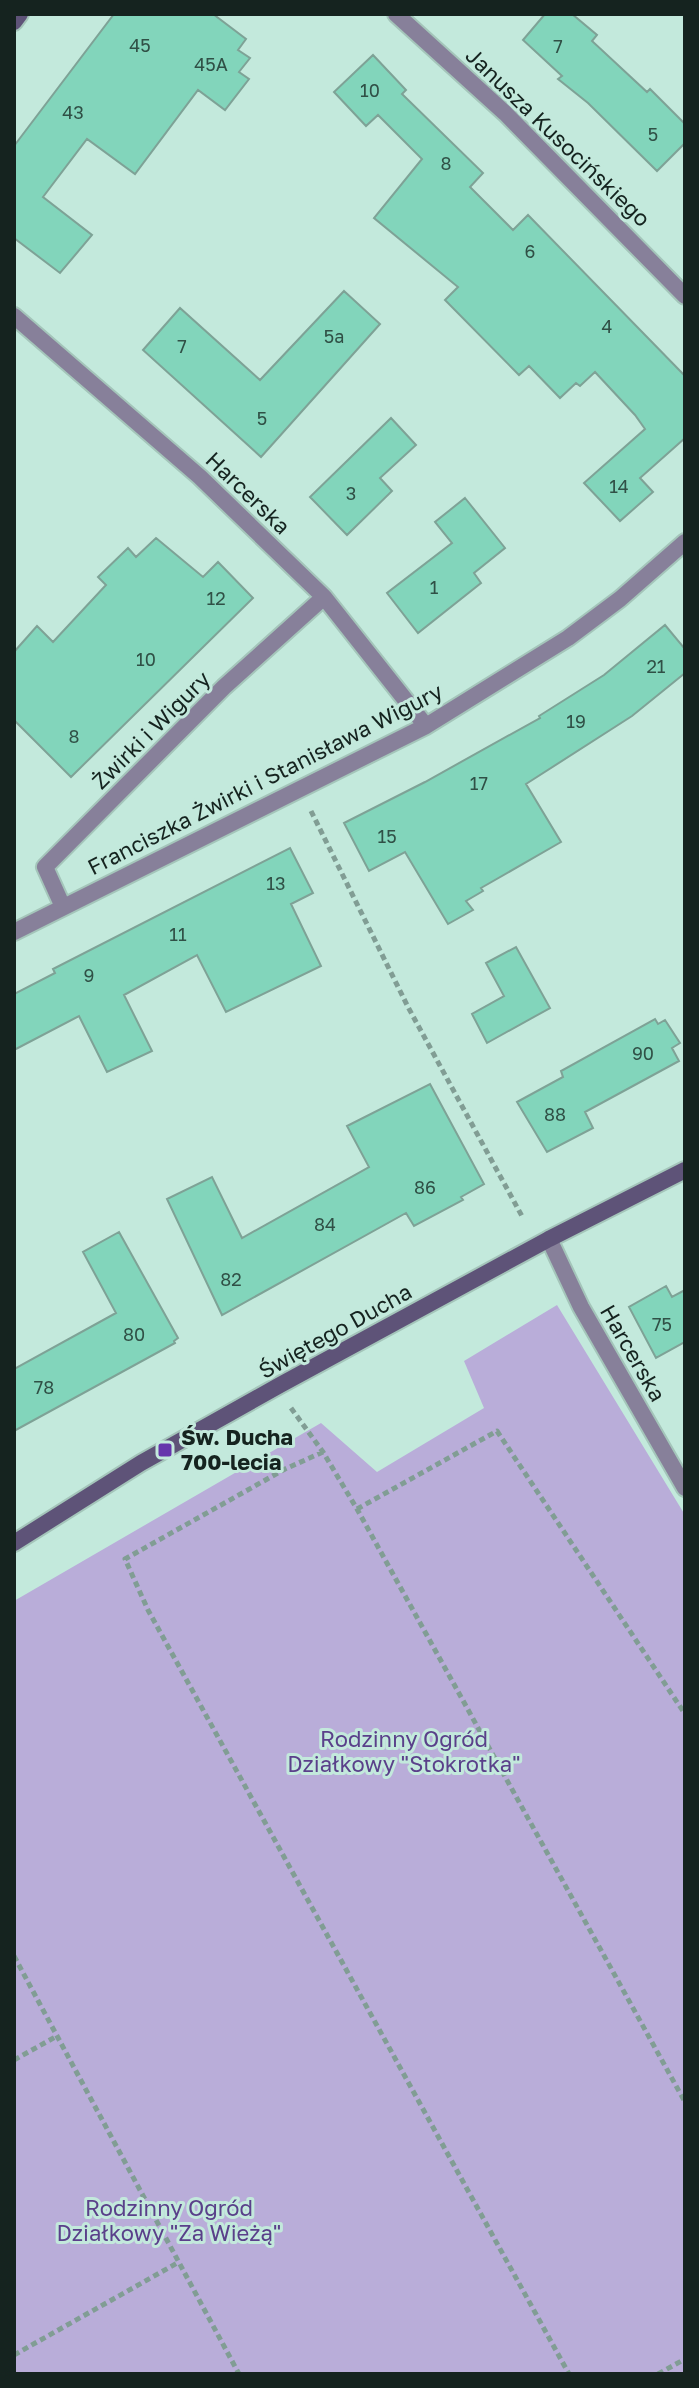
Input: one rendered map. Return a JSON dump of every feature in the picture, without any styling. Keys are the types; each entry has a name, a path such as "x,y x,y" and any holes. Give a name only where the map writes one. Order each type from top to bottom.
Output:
{"street":[{"path":"14,22 20,14"},
{"name":"Janusza Kusocińskiego","path":"396,14 505,113 685,296"},
{"name":"Harcerska","path":"14,316 200,477 324,597 426,726"},
{"name":"Franciszka Żwirki i Stanisława Wigury","path":"14,932 426,726 568,638 620,599 685,542"},
{"name":"Żwirki i Wigury","path":"63,907 45,867 224,687 324,597"},
{"name":"Świętego Ducha","path":"14,1543 141,1463 280,1385 549,1239 685,1170"},
{"name":"Harcerska","path":"549,1239 581,1307 685,1488"}],"path":[{"path":"300,789 408,1007 523,1218"},
{"path":"280,1385 293,1413 323,1452 357,1509 685,2102"},
{"path":"357,1509 497,1431 685,1714"},
{"path":"323,1452 285,1469 125,1559 171,1651 569,2374"},
{"path":"14,1956 239,2374"},
{"path":"14,2060 57,2036"},
{"path":"14,2355 179,2262"},
{"path":"658,2374 685,2359"}],"green space":[{"name":"Rodzinny Ogród Działkowy \"Stokrotka\"","path":"557,1305 685,1515 685,2374 14,2374 14,1601 321,1423 377,1472 484,1408 464,1361"}],"building":[{"path":"114,14 213,14 246,39 238,50 250,58 239,72 249,79 225,110 198,90 135,174 87,139 43,197 92,235 60,273 14,238 14,146"},
{"path":"545,14 572,14 597,35 592,41 647,92 650,89 685,124 685,143 657,171 588,103 558,79 562,76 523,40"},
{"path":"373,55 406,90 402,94 483,173 470,187 513,230 528,215 685,376 685,438 640,478 653,492 620,521 584,483 645,429 635,415 595,372 580,386 576,383 560,398 529,366 519,375 445,300 458,287 374,218 422,159 378,115 366,126 334,92"},
{"path":"344,291 380,324 261,457 143,350 180,308 260,380"},
{"path":"391,418 416,445 380,478 392,491 347,535 310,497"},
{"path":"465,498 505,548 474,573 481,583 418,633 387,593 452,543 435,522"},
{"path":"156,538 203,577 218,562 253,598 71,777 14,720 14,652 37,626 53,642 106,585 98,577 128,548 136,557"},
{"path":"665,625 685,649 685,673 632,716 526,784 561,842 481,888 483,891 466,901 473,910 448,924 405,852 369,871 344,823 540,718 604,675"},
{"path":"290,848 313,893 291,904 321,966 226,1012 197,955 124,995 152,1051 107,1072 79,1016 14,1050 14,994 55,973 53,969"},
{"path":"516,947 550,1008 487,1043 472,1014 504,996 486,963"},
{"path":"655,1019 658,1024 665,1020 680,1043 672,1048 679,1061 585,1112 593,1128 547,1152 517,1102 563,1077 561,1071"},
{"path":"430,1084 484,1184 461,1197 463,1200 414,1226 406,1213 222,1315 167,1199 212,1177 242,1238 369,1167 347,1126"},
{"path":"119,1232 178,1338 175,1343 14,1431 14,1369 116,1313 83,1252"},
{"path":"666,1286 672,1297 685,1290 685,1342 656,1358 629,1307"}],"place":[{"name":"Św. Ducha 700-lecia","path":"165,1450"}],"park label":[{"name":"Rodzinny Ogród Działkowy \"Za Wieżą\"","path":"169,2220"}]}
